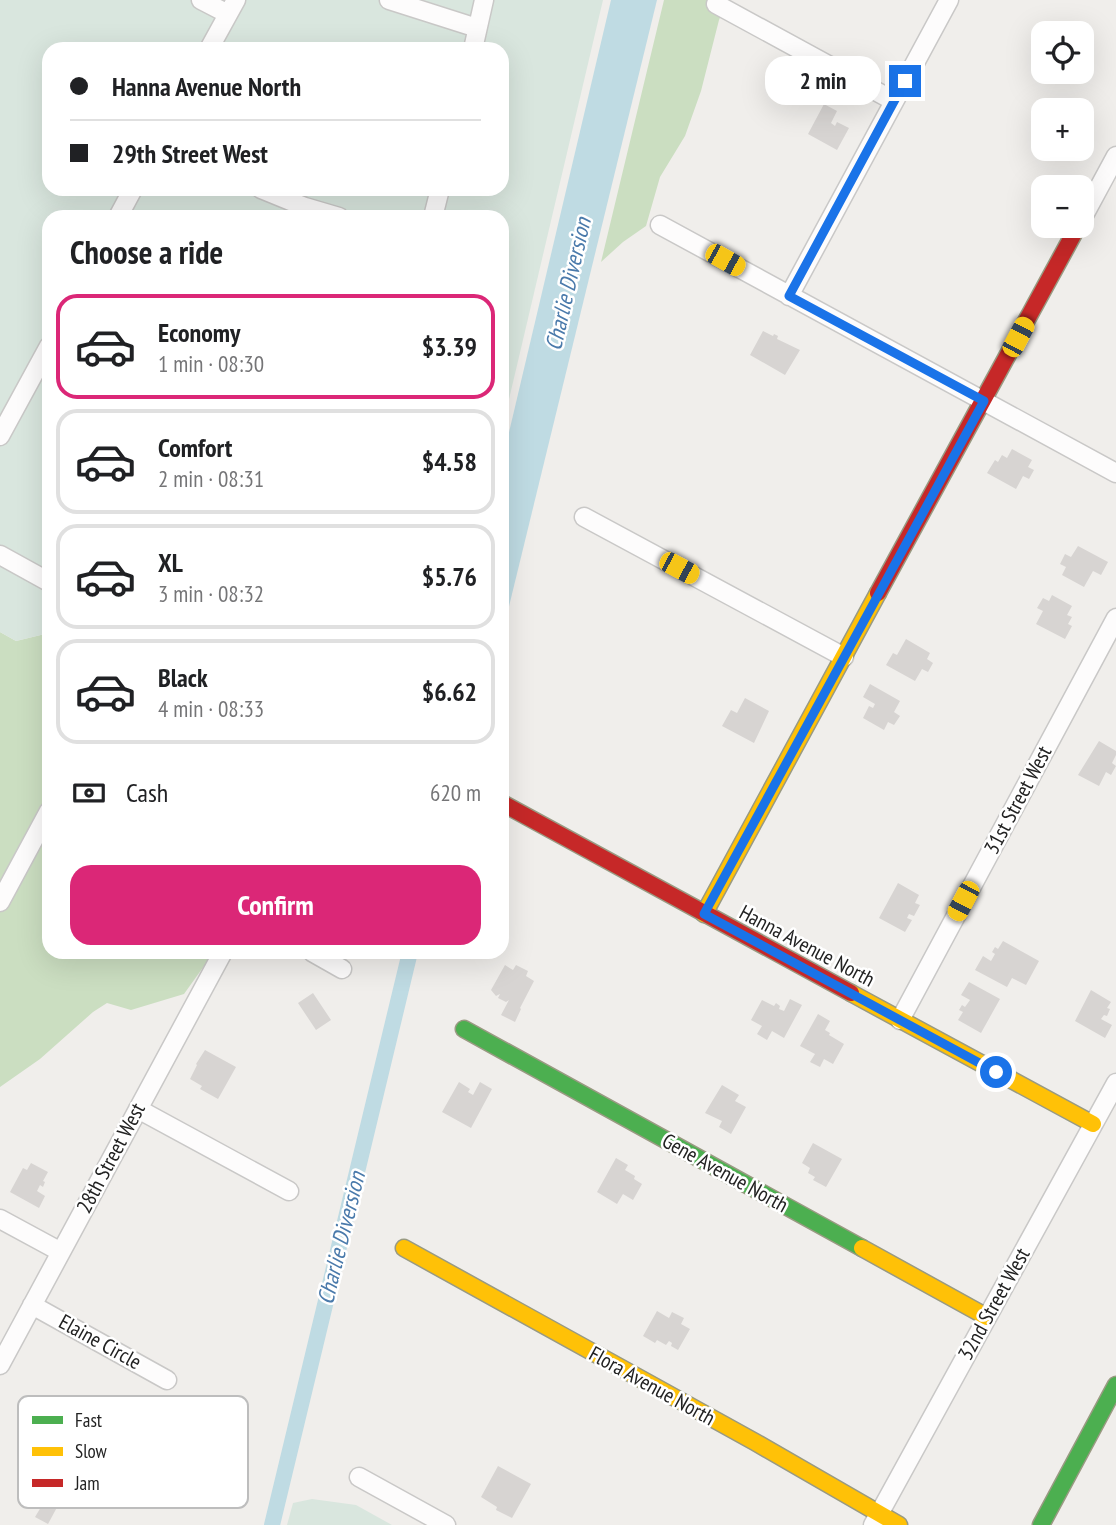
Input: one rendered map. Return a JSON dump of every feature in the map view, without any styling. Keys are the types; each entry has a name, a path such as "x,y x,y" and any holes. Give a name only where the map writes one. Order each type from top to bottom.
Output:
{"street":[{"path":"201,0 232,7 213,42"},
{"path":"389,0 477,28"},
{"path":"474,42 484,0"},
{"path":"789,296 949,0"},
{"path":"716,4 894,101"},
{"path":"1094,197 1116,156"},
{"path":"278,196 315,210"},
{"path":"660,225 1116,473"},
{"path":"704,914 1072,238"},
{"path":"0,436 42,359"},
{"path":"584,517 844,657"},
{"path":"0,555 42,578"},
{"name":"31st Street West","path":"900,1020 1116,618"},
{"name":"Hanna Avenue North","path":"509,807 1093,1124"},
{"path":"0,902 42,824"},
{"name":"28th Street West","path":"0,1365 219,959"},
{"path":"324,959 342,969"},
{"name":"Gene Avenue North","path":"464,1029 987,1317"},
{"name":"32nd Street West","path":"876,1519 1116,1083"},
{"path":"138,1110 289,1191"},
{"path":"0,1219 61,1252"},
{"name":"Flora Avenue North","path":"404,1248 876,1519 899,1525"},
{"name":"Elaine Circle","path":"32,1305 167,1380"},
{"path":"1041,1525 1116,1385"},
{"path":"359,1477 446,1525"}],"green space":[{"path":"664,0 728,0 719,20 701,91 685,136 660,177 646,226 601,262"},
{"path":"0,632 16,641 42,635 42,959 209,959 184,994 131,1010 107,1003 40,1059 0,1087"}],"shaded area":[{"path":"0,0 603,0 509,399 509,210 42,210 42,635 16,641 0,632"},
{"path":"312,1499 356,1505 392,1525 287,1525 293,1503"}],"water":[{"path":"611,0 657,0 509,606 509,432"}],"building":[{"path":"824,104 837,111 831,123 835,126 837,122 849,128 837,150 808,134"},
{"path":"763,331 778,336 777,339 800,350 785,375 750,355"},
{"path":"1012,449 1032,460 1028,467 1034,470 1029,479 1023,476 1016,489 987,473 995,460 998,462 1002,455 1007,458"},
{"path":"1078,546 1108,562 1101,575 1093,571 1084,587 1062,575 1066,567 1060,564 1065,554 1071,557"},
{"path":"1052,595 1072,606 1067,615 1072,617 1068,624 1072,626 1065,639 1036,624 1043,611 1037,608 1043,598 1049,601"},
{"path":"906,639 930,653 927,659 933,663 928,672 922,669 915,681 886,665 893,653 897,655"},
{"path":"870,684 900,701 894,712 900,716 894,725 888,722 884,730 863,718 869,706 873,708 875,704 863,697"},
{"path":"745,698 769,711 754,743 722,726 731,710 737,713"},
{"path":"1099,741 1116,751 1112,763 1116,766 1111,775 1106,772 1099,786 1078,775"},
{"path":"898,883 919,895 915,903 920,905 914,916 909,914 907,918 912,920 905,932 879,918"},
{"path":"1003,941 1039,961 1026,985 1012,978 1007,987 975,970 983,956 991,961 995,947 998,949"},
{"path":"505,965 513,970 516,965 528,971 526,976 534,981 515,1022 501,1015 509,1000 506,1002 498,998 500,994 496,996 491,990"},
{"path":"969,982 1000,999 981,1033 958,1020 963,1012 959,1010 962,1005 965,1007 970,1000 961,995"},
{"path":"1091,990 1111,1002 1107,1008 1110,1009 1107,1016 1104,1015 1101,1019 1112,1025 1105,1038 1075,1021"},
{"path":"313,993 331,1020 316,1030 298,1003"},
{"path":"790,999 802,1005 784,1038 772,1031 767,1040 757,1034 762,1026 751,1020 762,1000 774,1006 776,1003 780,1006 779,1009 784,1011"},
{"path":"818,1014 830,1021 825,1030 829,1035 844,1044 833,1064 824,1059 820,1067 810,1062 815,1054 800,1046"},
{"path":"205,1050 236,1067 218,1099 200,1089 202,1086 190,1079"},
{"path":"459,1082 470,1089 468,1092 473,1095 480,1082 492,1089 471,1128 442,1112"},
{"path":"722,1085 739,1095 735,1101 746,1107 731,1134 719,1127 722,1121 705,1113"},
{"path":"813,1143 842,1159 826,1187 813,1180 815,1177 808,1173 810,1168 802,1163"},
{"path":"616,1158 628,1165 625,1170 642,1184 633,1200 623,1194 617,1204 597,1192"},
{"path":"31,1163 48,1172 43,1187 40,1185 37,1191 45,1196 39,1208 10,1192 23,1168 27,1170"},
{"path":"657,1311 669,1318 672,1312 684,1318 681,1324 690,1329 678,1350 671,1346 669,1341 666,1345 657,1340 655,1343 643,1336"},
{"path":"498,1466 531,1484 512,1518 496,1510 497,1507 481,1497"},
{"path":"40,1508 57,1508 48,1524 35,1517"}],"waterway":[{"name":"Charlie Diversion","path":"272,1525 408,959"}],"traffic: fast":[{"path":"464,1029 862,1248"},
{"path":"1041,1525 1116,1385"}],"traffic: slow":[{"path":"704,914 878,593"},
{"path":"851,993 1093,1124"},
{"path":"404,1248 755,1442 899,1525"},
{"path":"862,1248 987,1317"}],"traffic: jam":[{"path":"878,593 1071,238"},
{"path":"509,807 851,993"}],"route":[{"path":"905,81 789,296 984,401 704,914 996,1072"}]}
